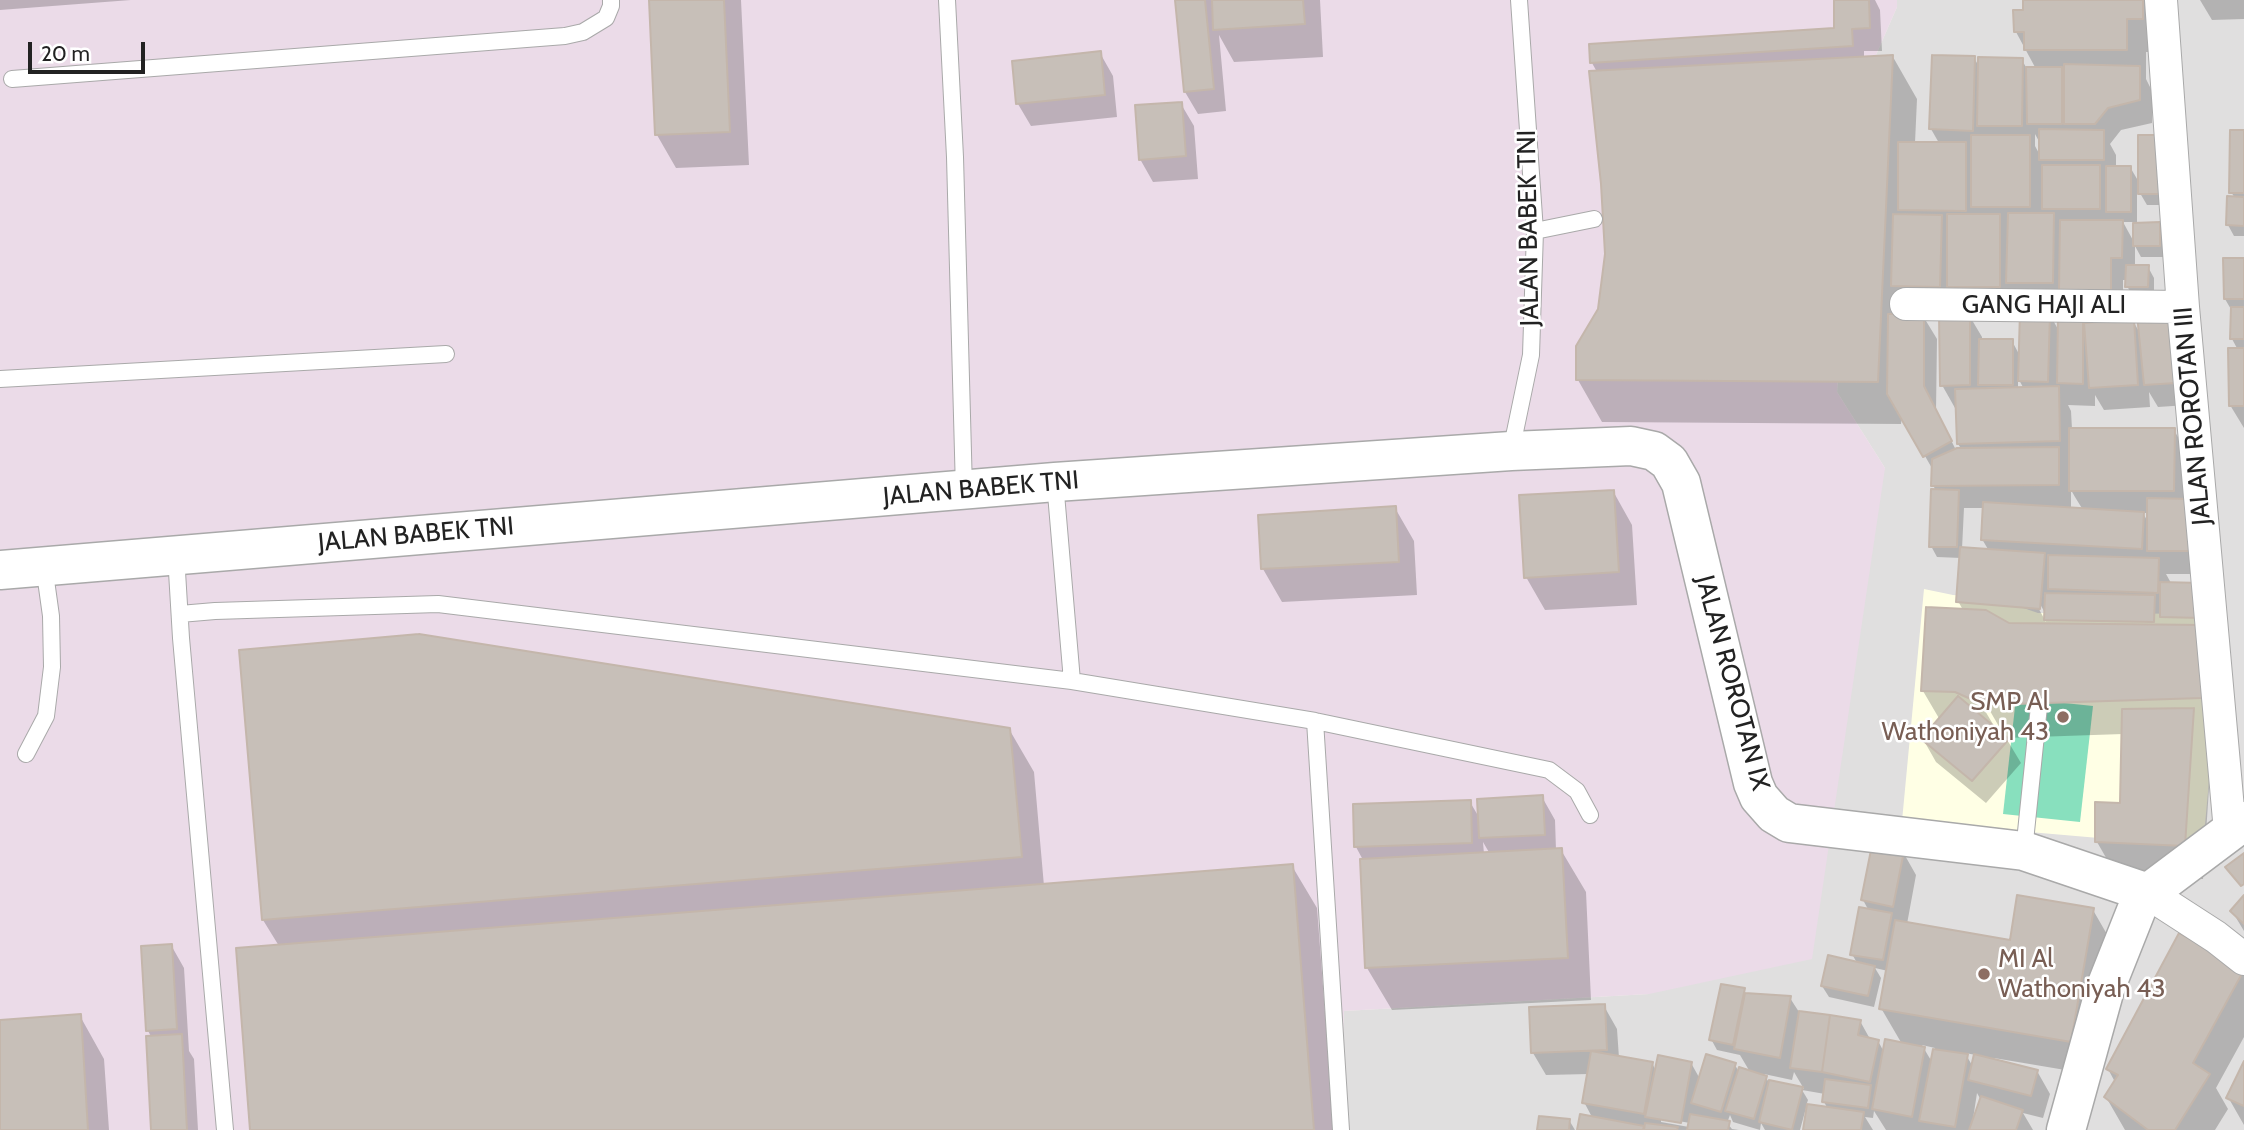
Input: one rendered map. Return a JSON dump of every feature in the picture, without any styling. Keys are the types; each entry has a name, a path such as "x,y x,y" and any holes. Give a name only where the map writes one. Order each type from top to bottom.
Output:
{"street":[{"name":"JALAN ROROTAN III","path":"2161,0 2183,307 2237,826"},
{"name":"GANG HAJI ALI","path":"1906,304 2183,307"},
{"name":"JALAN ROROTAN IX","path":"1511,451 1631,446 1654,451 1669,463 1681,483 1753,783 1759,797 1774,814 1789,822 2024,851 2148,893"},
{"name":"JALAN BABEK TNI","path":"0,570 1055,482 1511,451"},
{"path":"2066,1130 2105,989 2138,906 2148,893 2237,826"},
{"path":"2148,893 2216,937 2244,959"}],"lane":[{"path":"12,79 565,36 583,32 606,18 611,0"},
{"path":"947,0 956,157 964,490"},
{"name":"JALAN BABEK TNI","path":"1511,451 1531,355 1535,231 1519,0"},
{"path":"1535,231 1594,219"},
{"path":"0,379 446,354"},
{"path":"1055,482 1072,681"},
{"path":"176,555 225,1130"},
{"path":"26,754 46,716 52,667 51,616 44,566"},
{"path":"180,614 438,604 1072,681 1315,721 1549,770 1577,791 1590,816"},
{"path":"2024,851 2039,706"},
{"path":"1315,721 1341,1130"}],"shaded area":[{"path":"0,0 1897,0 1897,7 1855,103 1837,392 1885,468 1812,959 1649,994 1344,1011 1340,1130 0,1130"},
{"path":"1897,0 2244,0 2244,1130 1340,1130 1344,1011 1649,994 1885,468 1837,392 1855,103 1897,7"},
{"name":"SMP Al Wathoniyah 43","path":"1924,589 1997,599 2038,613 2224,614 2203,847 1902,821"}],"green space":[{"path":"2016,698 2093,706 2080,822 2003,814"}],"building":[{"path":"649,0 724,0 730,132 655,135"},
{"path":"1175,0 1205,0 1214,89 1184,92"},
{"path":"1212,0 1303,0 1305,24 1213,30"},
{"path":"1834,0 1869,0 1870,28 1852,29 1853,46 1590,63 1589,44 1834,28"},
{"path":"2023,0 2143,0 2143,19 2127,19 2127,50 2024,50 2024,32 2014,32 2013,10 2023,10"},
{"path":"1101,51 1105,95 1016,104 1012,61"},
{"path":"1893,55 1878,382 1576,380 1576,346 1598,309 1605,254 1601,184 1589,71"},
{"path":"1932,55 1975,56 1973,131 1929,129"},
{"path":"1978,57 2023,58 2022,126 1977,126"},
{"path":"2064,64 2140,66 2140,100 2108,108 2095,124 2064,124"},
{"path":"2026,67 2062,67 2062,124 2027,124"},
{"path":"1182,102 1186,156 1139,160 1135,105"},
{"path":"2039,129 2104,130 2104,160 2039,160"},
{"path":"2230,130 2244,130 2244,193 2229,193"},
{"path":"1971,135 2030,135 2030,207 1971,207"},
{"path":"2138,135 2160,135 2161,194 2138,194"},
{"path":"1898,142 1966,142 1966,211 1898,210"},
{"path":"2042,165 2100,165 2100,209 2042,209"},
{"path":"2106,166 2131,166 2131,212 2106,212"},
{"path":"2227,196 2244,197 2244,226 2226,225"},
{"path":"2008,213 2054,213 2053,283 2006,283"},
{"path":"1893,214 1942,215 1940,287 1891,286"},
{"path":"1947,214 2000,214 2000,287 1947,287"},
{"path":"2060,220 2123,220 2122,258 2111,258 2111,290 2059,290"},
{"path":"2160,222 2160,246 2133,246 2133,223"},
{"path":"2223,258 2244,258 2244,299 2224,299"},
{"path":"2126,265 2149,265 2148,287 2125,287"},
{"path":"2231,307 2244,307 2244,339 2230,339"},
{"path":"2020,311 2050,312 2048,382 2018,381"},
{"path":"2169,312 2176,383 2144,385 2137,315"},
{"path":"1970,313 1970,385 1940,386 1939,314"},
{"path":"1888,314 1924,314 1924,386 1952,441 1923,457 1887,394"},
{"path":"2058,314 2083,314 2083,384 2057,383"},
{"path":"2134,319 2138,385 2089,388 2084,323"},
{"path":"1979,339 2013,339 2013,385 1978,385"},
{"path":"2228,348 2244,348 2244,406 2229,406"},
{"path":"2059,386 2060,441 1957,444 1955,389"},
{"path":"2069,428 2175,428 2174,491 2069,491"},
{"path":"2059,447 2059,485 1931,486 1932,459 1957,448"},
{"path":"1931,489 1959,490 1957,547 1929,547"},
{"path":"1614,490 1619,572 1524,578 1519,495"},
{"path":"2147,498 2191,499 2190,551 2147,551"},
{"path":"1983,502 2144,512 2142,549 1981,540"},
{"path":"1396,506 1399,562 1261,569 1258,515"},
{"path":"1960,547 2045,553 2040,609 1956,602"},
{"path":"2048,555 2159,558 2158,593 2048,589"},
{"path":"2160,582 2202,583 2202,618 2160,617"},
{"path":"2045,593 2155,595 2154,622 2044,620"},
{"path":"1926,607 1986,610 2009,623 2203,625 2202,698 1984,705 1955,692 1921,691"},
{"path":"419,634 1010,728 1022,857 262,920 239,650"},
{"path":"1958,696 2009,739 1972,781 1921,739"},
{"path":"2194,708 2185,846 2095,842 2095,802 2120,803 2122,709"},
{"path":"1543,795 1545,835 1479,838 1477,799"},
{"path":"1471,800 1472,843 1354,847 1353,804"},
{"path":"1872,845 1904,851 1893,907 1861,900"},
{"path":"1562,848 1568,958 1365,968 1360,859"},
{"path":"2244,853 2244,884 2241,886 2225,867"},
{"path":"1293,864 1314,1130 250,1130 236,948"},
{"name":"MI Al Wathoniyah 43","path":"2017,895 2094,908 2071,1042 1879,1009 1895,920 2010,940"},
{"path":"2244,895 2244,924 2230,911"},
{"path":"1859,907 1892,913 1883,960 1850,955"},
{"path":"2179,933 2244,970 2193,1063 2210,1074 2175,1130 2148,1130 2104,1097 2118,1075 2106,1069"},
{"path":"172,944 177,1029 146,1031 141,946"},
{"path":"1828,955 1875,966 1868,996 1821,986"},
{"path":"1721,984 1745,988 1733,1045 1709,1040"},
{"path":"1745,993 1791,996 1780,1058 1734,1049"},
{"path":"1605,1004 1607,1050 1531,1053 1529,1007"},
{"path":"1799,1011 1830,1015 1822,1072 1790,1068"},
{"path":"81,1014 88,1130 0,1130 0,1020"},
{"path":"1830,1015 1861,1020 1858,1035 1879,1040 1870,1082 1822,1072"},
{"path":"182,1034 187,1130 151,1130 146,1036"},
{"path":"1885,1039 1925,1047 1912,1117 1872,1109"},
{"path":"1933,1049 1968,1054 1955,1127 1919,1121"},
{"path":"1591,1051 1653,1062 1644,1114 1582,1103"},
{"path":"1706,1054 1736,1063 1721,1112 1691,1103"},
{"path":"1974,1054 2038,1070 2031,1096 1968,1080"},
{"path":"1658,1055 1692,1062 1681,1123 1645,1117"},
{"path":"2244,1061 2244,1106 2226,1098"},
{"path":"1739,1067 1767,1076 1754,1119 1725,1111"},
{"path":"1825,1079 1871,1085 1868,1108 1822,1102"},
{"path":"1769,1080 1803,1087 1792,1130 1759,1122"},
{"path":"1981,1096 2023,1110 2016,1130 1969,1130"},
{"path":"1807,1104 1864,1112 1861,1130 1803,1130"},
{"path":"1580,1114 1644,1126 1643,1130 1577,1130"},
{"path":"1690,1114 1730,1121 1728,1130 1687,1130"},
{"path":"1539,1116 1570,1119 1569,1130 1537,1130"},
{"path":"1645,1123 1678,1127 1677,1130 1644,1130"}],"place":[{"name":"SMP Al Wathoniyah 43","path":"2063,717"},
{"name":"MI Al Wathoniyah 43","path":"1984,974"}]}
